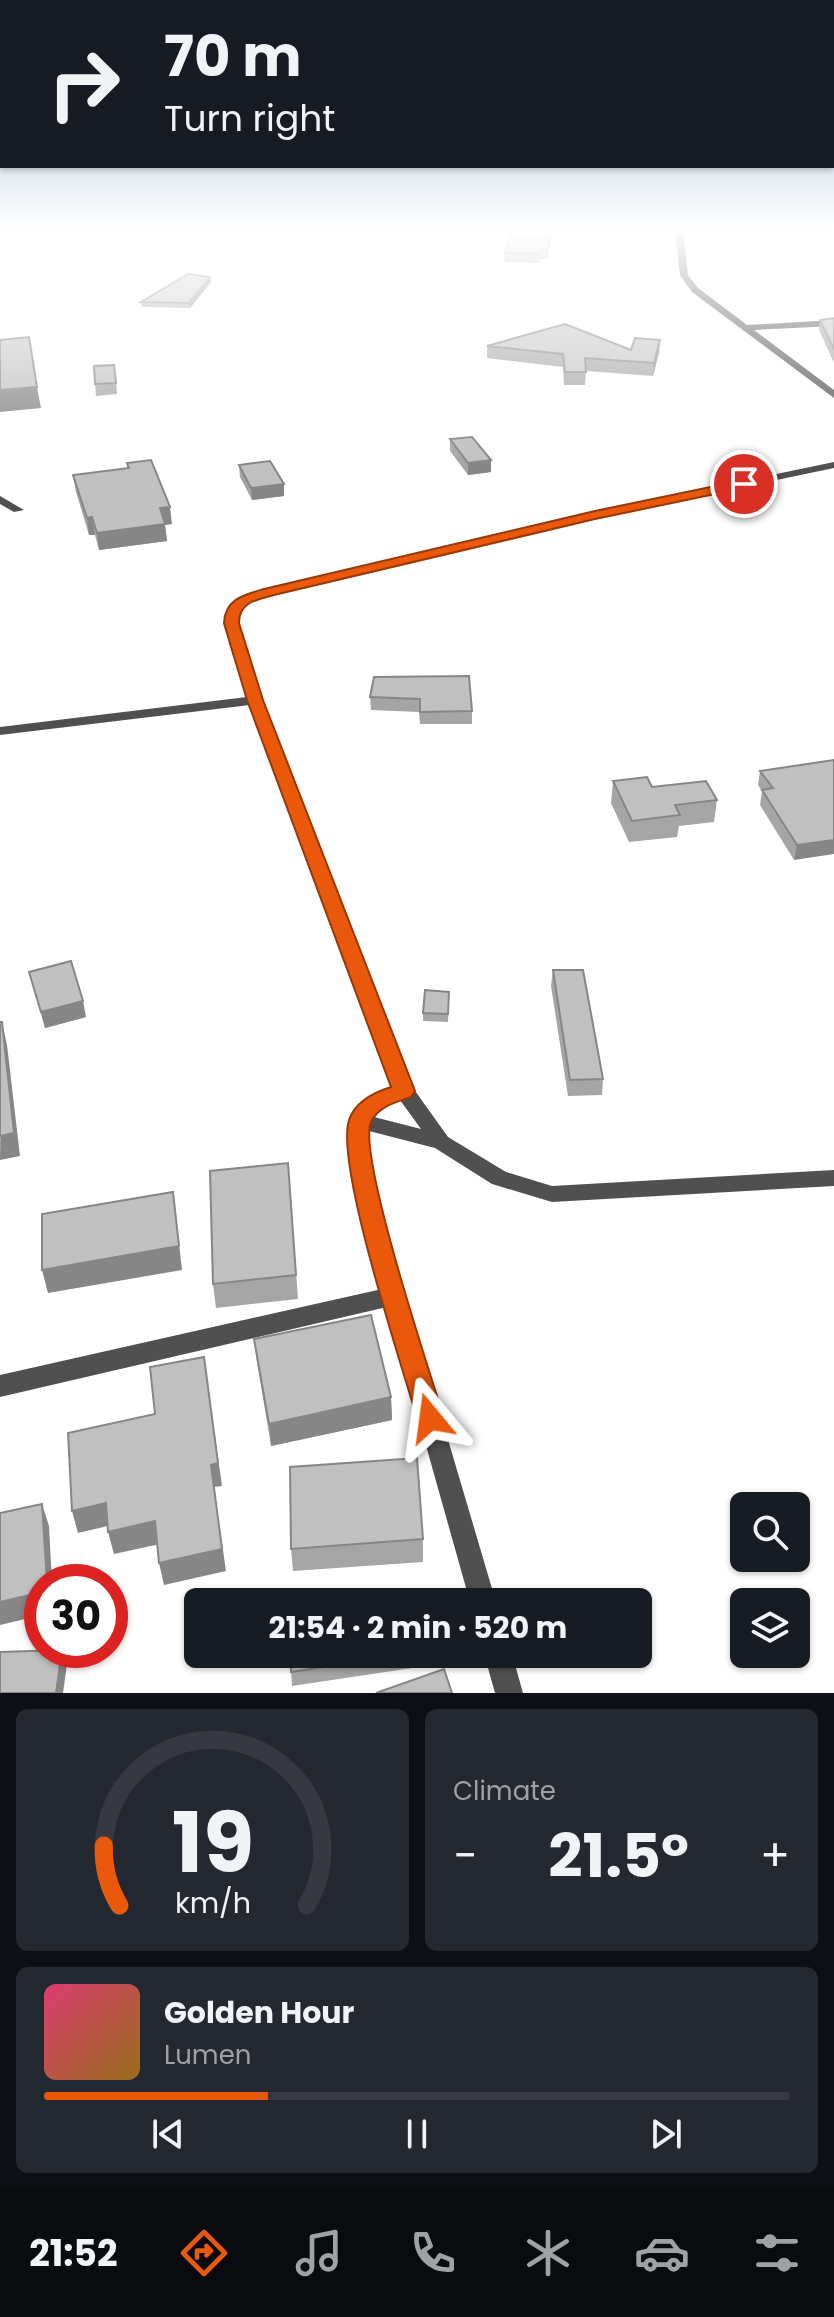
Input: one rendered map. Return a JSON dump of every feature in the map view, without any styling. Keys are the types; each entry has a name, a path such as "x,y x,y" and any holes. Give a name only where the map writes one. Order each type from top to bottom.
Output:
{"street":[{"path":"721,309 834,395"},
{"path":"744,328 834,323"},
{"path":"441,1142 404,1091 255,700 231,623 232,612 242,600 595,515 834,465"},
{"path":"0,499 18,510"},
{"path":"0,731 255,700"},
{"path":"404,1091 379,1100 360,1121 359,1154 369,1206 479,1588"},
{"path":"360,1121 441,1142 499,1178 552,1194 834,1178"},
{"path":"0,1386 395,1296"},
{"path":"502,1668 509,1693"}],"building":[{"path":"834,318 834,349 820,320"},
{"path":"565,324 631,350 635,338 660,340 654,363 585,358 586,372 565,372 563,354 487,346"},
{"path":"29,337 37,387 0,390 0,340"},
{"path":"114,365 116,383 95,384 94,366"},
{"path":"472,437 491,460 468,463 450,439"},
{"path":"151,460 170,507 160,508 165,524 97,533 92,517 87,518 73,475 129,468 127,463"},
{"path":"270,461 284,484 251,488 239,465"},
{"path":"469,676 472,711 420,712 420,699 370,697 374,677"},
{"path":"834,760 834,840 797,845 762,790 773,788 760,771"},
{"path":"647,777 652,787 706,781 717,800 675,805 680,815 632,821 613,781"},
{"path":"71,961 83,1001 41,1012 29,972"},
{"path":"553,970 583,970 603,1079 570,1080"},
{"path":"425,990 449,992 448,1014 423,1013"},
{"path":"0,1022 14,1133 0,1136"},
{"path":"288,1163 296,1275 213,1284 210,1171"},
{"path":"173,1192 179,1246 42,1270 42,1214"},
{"path":"371,1315 391,1397 269,1424 254,1339"},
{"path":"204,1357 218,1463 211,1465 222,1549 159,1563 155,1521 108,1532 106,1503 72,1511 68,1433 155,1414 150,1367"},
{"path":"417,1458 423,1539 291,1549 290,1467"},
{"path":"42,1504 46,1564 24,1564 24,1596 0,1602 0,1513"},
{"path":"24,1651 24,1668 59,1668 56,1693 0,1693 0,1652"},
{"path":"291,1668 317,1668 291,1672"},
{"path":"444,1669 452,1693 376,1693"}],"route":[{"path":"430,1418 369,1206 359,1154 360,1121 379,1100 404,1091 255,700 231,623 232,612 242,600 269,592 595,515 744,484"}]}
